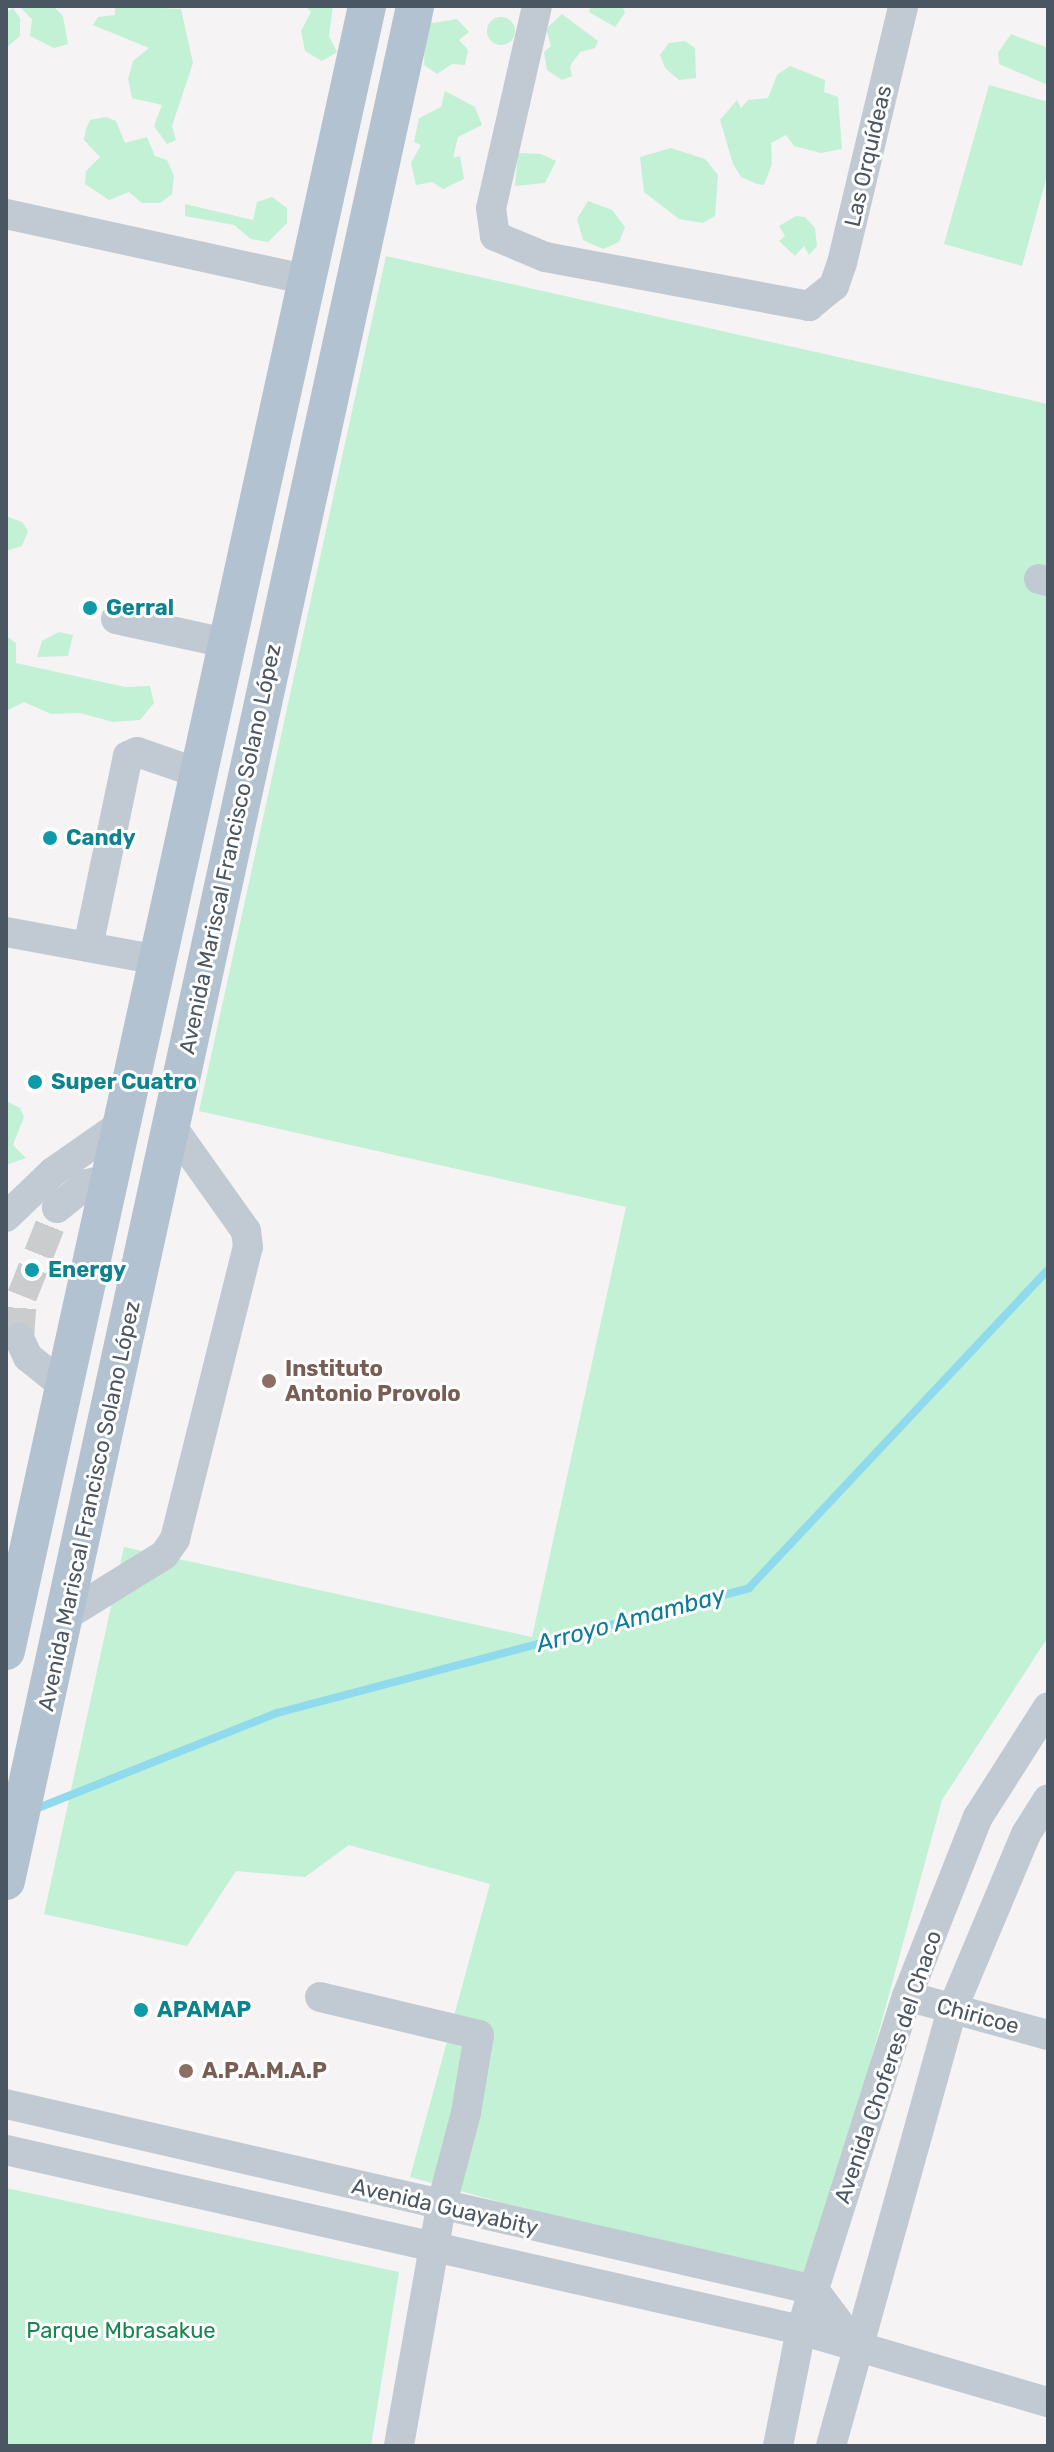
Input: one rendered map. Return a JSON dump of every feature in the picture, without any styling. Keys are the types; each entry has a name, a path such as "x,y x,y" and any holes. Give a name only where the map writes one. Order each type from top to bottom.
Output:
{"main road":[{"path":"6,1651 12,1597 64,1386 304,279 367,6"},
{"name":"Avenida Mariscal Francisco Solano López","path":"6,1881 67,1615 170,1124 415,6"}],"street":[{"name":"Las Orquídeas","path":"537,6 491,208 495,236 545,257 809,306 821,300 834,286 842,263 903,6"},
{"path":"6,214 304,279"},
{"path":"116,619 226,643"},
{"path":"88,947 128,756 137,752 198,773"},
{"path":"6,932 158,960"},
{"path":"67,1615 164,1555 175,1539 248,1247 246,1231 170,1124"},
{"path":"6,1217 53,1172 120,1125"},
{"path":"57,1208 87,1184 109,1179"},
{"path":"19,1338 28,1357 64,1386"},
{"name":"Avenida Choferes del Chaco","path":"778,2446 801,2330 907,1996 978,1817 1048,1707"},
{"name":"Avenida Choferes del Chaco","path":"831,2446 952,2010 1026,1834 1048,1799"},
{"name":"Chiricoe","path":"907,1996 1048,2035"},
{"path":"320,1997 479,2033 466,2113 441,2207 399,2446"},
{"name":"Avenida Guayabity","path":"6,2104 441,2207 814,2290"},
{"name":"Avenida Guayabity","path":"6,2150 801,2330 1048,2402"},
{"path":"814,2290 857,2347"}],"green space":[{"path":"19,6 53,6 63,16 68,44 54,48 30,36 32,19"},
{"path":"115,6 181,9 193,63 172,126 176,140 167,144 154,126 162,105 132,98 128,79 133,61 149,48 93,25 98,17 115,15"},
{"path":"306,6 333,6 329,36 337,52 322,61 305,51 301,31 311,12"},
{"path":"591,6 622,6 625,13 615,27 589,12"},
{"path":"13,8 20,18 20,36 6,48 6,12"},
{"path":"562,14 598,41 595,48 580,52 570,66 572,76 562,80 547,70 544,52 551,46 546,29"},
{"path":"426,17 433,23 457,19 469,32 459,40 468,50 465,65 452,64 437,74 424,65"},
{"path":"501,17 511,21 515,31 511,41 501,45 491,41 487,31 491,21"},
{"path":"1011,34 1048,48 1048,85 999,64 998,53"},
{"path":"685,41 695,48 696,78 679,80 665,68 660,55 669,43"},
{"path":"790,66 825,80 824,92 838,97 842,149 821,153 794,146 786,135 771,143 772,164 764,185 757,184 741,177 733,164 720,120 737,100 741,108 748,100 768,98 777,75"},
{"path":"989,85 1048,102 1048,172 1022,266 944,244"},
{"path":"445,91 475,107 482,125 458,137 453,158 460,156 464,179 443,189 432,182 416,185 411,163 421,145 414,142 419,118 441,107"},
{"path":"106,117 116,121 125,143 147,137 155,156 167,160 174,176 172,194 160,203 142,203 129,192 109,200 85,184 86,171 100,157 84,140 86,129 90,120"},
{"path":"671,148 705,159 718,175 715,216 703,223 679,219 644,192 640,157"},
{"path":"518,153 541,154 556,161 545,183 515,186"},
{"path":"272,197 287,208 287,223 268,242 251,239 234,225 185,216 185,204 253,220 257,202"},
{"path":"588,201 612,210 625,227 619,242 603,249 583,240 577,219"},
{"path":"796,216 805,217 815,228 817,246 809,255 804,246 795,256 779,241 785,236 779,226"},
{"path":"386,256 1048,404 1048,1637 942,1800 809,2288 410,2177 490,1884 349,1845 305,1877 236,1871 187,1946 44,1914 124,1547 532,1637 626,1207 199,1111"},
{"path":"6,516 22,522 28,531 22,546 6,551"},
{"path":"59,632 73,635 68,656 37,657 42,641"},
{"path":"6,636 16,643 16,663 125,687 150,686 154,703 140,720 113,722 80,713 51,714 24,702 6,711"},
{"path":"6,1101 20,1108 24,1117 13,1145 26,1158 6,1165"},
{"name":"Parque Mbrasakue","path":"6,2188 399,2272 371,2446 6,2446"}],"waterway":[{"name":"Arroyo Amambay","path":"33,1810 277,1713 749,1588 1048,1270"}],"tunnel":[{"path":"19,1338 22,1296 57,1208"}],"place":[{"name":"Gerral","path":"90,608"},
{"name":"Candy","path":"50,838"},
{"name":"Super Cuatro","path":"35,1082"},
{"name":"Energy","path":"32,1270"},
{"name":"Instituto Antonio Provolo","path":"269,1381"},
{"name":"APAMAP","path":"141,2010"},
{"name":"A.P.A.M.A.P","path":"186,2071"}]}
